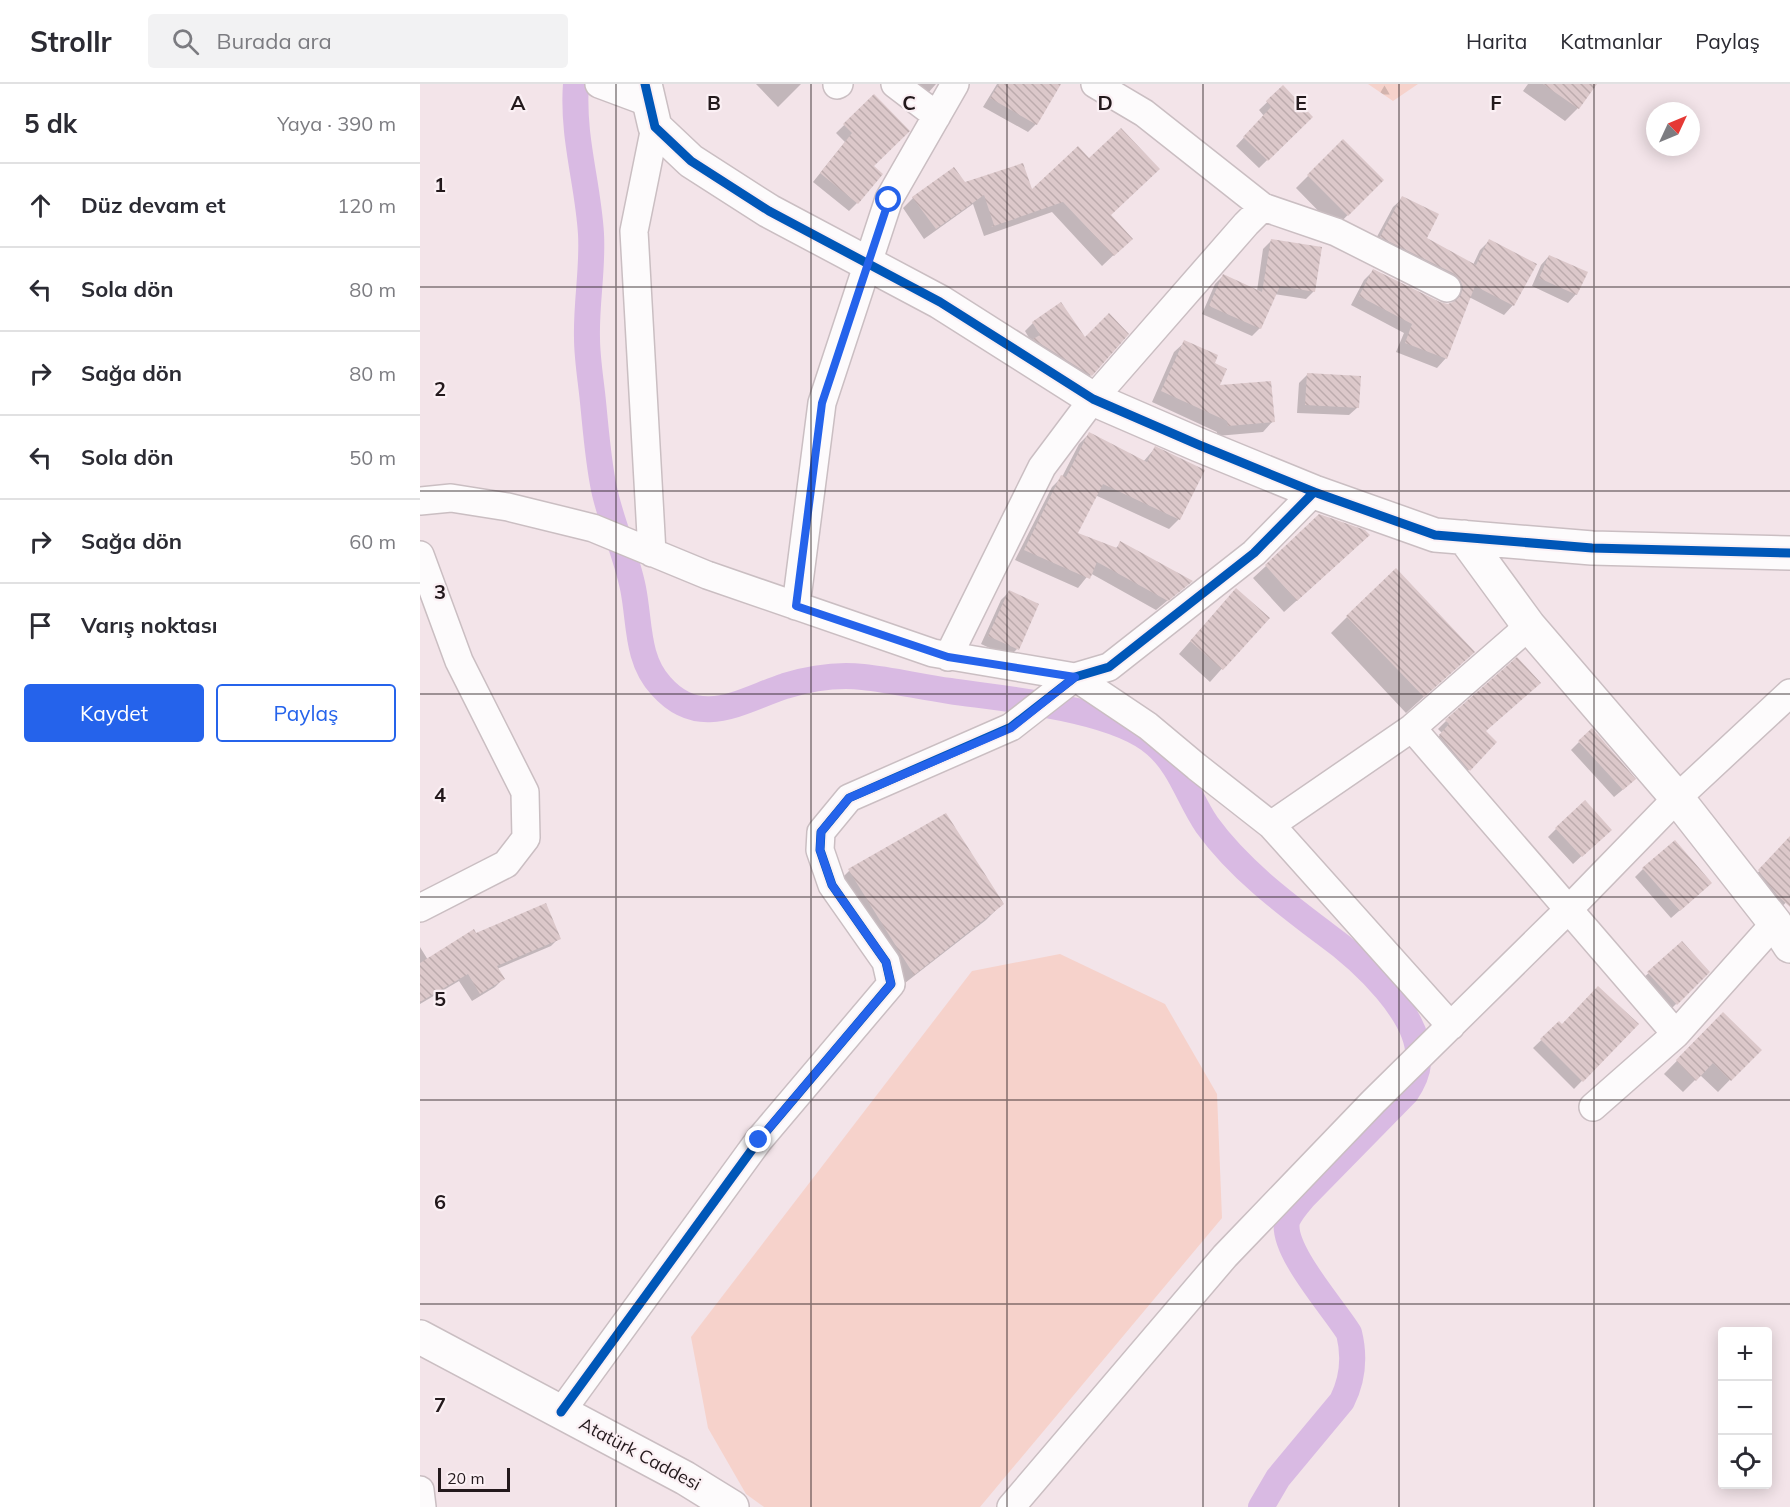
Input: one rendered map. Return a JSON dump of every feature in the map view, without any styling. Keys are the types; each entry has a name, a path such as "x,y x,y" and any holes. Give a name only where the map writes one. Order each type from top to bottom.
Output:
{"street":[{"path":"599,84 650,105 691,161 769,211 940,302 1094,399 1314,492 1435,535 1592,548 1790,553"},
{"path":"895,84 937,116"},
{"path":"796,606 822,403 889,200 955,84"},
{"path":"1095,84 1144,114 1263,207 1336,232 1446,288"},
{"path":"644,549 642,347 634,231 650,105"},
{"path":"948,657 1042,467 1094,399 1263,207"},
{"path":"561,1412 759,1140 891,984 886,962 832,885 820,850 821,832 849,798 1011,728 1075,677 1109,667 1254,553 1314,492"},
{"path":"420,501 451,498 508,507 593,528 708,575 948,657 1075,677 1148,726 1271,825 1451,1026"},
{"path":"1464,537 1529,626 1677,798 1782,934 1676,1034 1593,1107"},
{"path":"420,555 459,661 525,792 526,838 506,864 420,908"},
{"path":"1271,825 1412,728 1529,626"},
{"path":"1011,1507 1225,1256 1373,1102 1569,909 1677,798 1790,693"},
{"path":"1412,728 1676,1034"},
{"name":"Atatürk Caddesi","path":"420,1337 685,1478 732,1507"},
{"path":"420,1490 422,1507"}],"green space":[{"path":"1368,84 1418,84 1393,101"},
{"path":"1060,954 1165,1004 1217,1094 1222,1218 980,1507 764,1507 746,1494 708,1428 691,1337 972,971"}],"building":[{"path":"999,84 1061,84 1037,125 990,98"},
{"path":"1543,84 1597,84 1579,109"},
{"path":"1283,85 1313,117 1268,161 1243,137 1271,107 1266,101"},
{"path":"874,94 910,131 874,166 883,174 858,204 820,173 852,133 843,124"},
{"path":"1121,128 1160,169 1111,215 1133,239 1114,256 1063,202 991,227 994,225 984,195 936,229 912,197 954,167 965,182 1023,163 1032,189 1078,146 1089,158"},
{"path":"1343,139 1384,180 1348,216 1307,175"},
{"path":"1402,196 1439,214 1427,238 1476,265 1489,239 1537,264 1514,306 1475,286 1447,359 1405,343 1412,324 1359,296 1373,269 1440,302 1448,304 1461,295 1463,287 1455,274 1380,237"},
{"path":"1271,239 1322,247 1315,292 1280,286 1261,329 1209,306 1223,274 1262,292"},
{"path":"1549,255 1588,272 1577,295 1539,278"},
{"path":"1061,302 1085,337 1109,313 1129,334 1092,376 1033,339 1040,335 1032,322"},
{"path":"1184,340 1218,355 1215,363 1227,369 1220,385 1271,381 1275,422 1228,426 1227,421 1161,391"},
{"path":"1307,373 1361,376 1359,408 1305,405"},
{"path":"1089,432 1147,462 1155,446 1205,470 1180,520 1103,484 1078,533 1117,548 1120,541 1193,581 1168,601 1097,562 1090,579 1024,550 1061,475 1066,477"},
{"path":"1319,514 1365,530 1370,535 1297,601 1265,565"},
{"path":"1396,568 1475,652 1424,697 1346,616"},
{"path":"1236,588 1270,618 1223,670 1190,641"},
{"path":"1009,590 1039,604 1019,650 988,636"},
{"path":"1517,657 1541,683 1486,731 1497,742 1470,771 1439,735 1449,724 1445,720"},
{"path":"1592,728 1636,779 1623,790 1578,741"},
{"path":"1585,800 1612,830 1582,857 1555,828"},
{"path":"946,813 1004,904 914,975 848,869"},
{"path":"1790,836 1790,907 1777,895 1758,870"},
{"path":"1675,840 1712,883 1680,911 1642,868"},
{"path":"546,903 561,939 497,966 505,979 480,994 468,974 420,1002 420,963 474,929 476,933"},
{"path":"1682,941 1710,972 1677,1005 1647,972"},
{"path":"1598,986 1639,1024 1583,1082 1540,1039 1559,1021 1562,1024"},
{"path":"1723,1012 1762,1050 1731,1081 1713,1063 1696,1081 1676,1060"}],"waterway":[{"path":"576,84 576,123 591,234 587,346 600,467 607,501 633,588 643,652 647,664 661,686 690,707 706,709 736,704 804,681 833,676 853,676 1058,707 1114,722 1138,732 1156,745 1172,763 1207,825 1219,841 1262,884 1371,973 1401,1008 1411,1027 1417,1046 1418,1064 1408,1090 1303,1198 1287,1221 1287,1233 1300,1262 1349,1333 1352,1368 1342,1401 1278,1478 1261,1507"}],"cycle path":[{"path":"645,84 655,127 691,161 769,211 940,302 1093,399 1199,445 1314,492 1435,535 1592,548 1790,553"},
{"path":"561,1412 759,1140 891,984 886,962 832,885 820,850 821,832 849,798 1011,727 1075,677 1109,667 1254,553 1314,492"}],"route":[{"path":"759,1140 891,984 886,962 832,885 820,850 821,832 849,798 1011,728 1075,677 948,657 796,606 822,403 889,200"}]}
